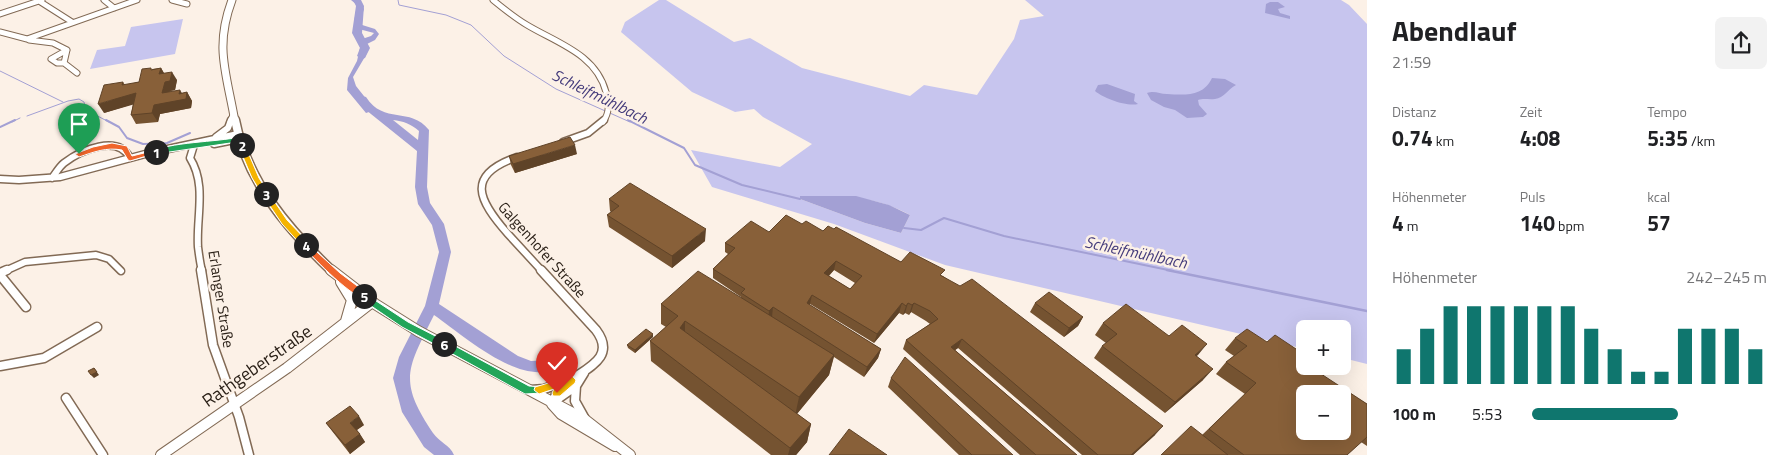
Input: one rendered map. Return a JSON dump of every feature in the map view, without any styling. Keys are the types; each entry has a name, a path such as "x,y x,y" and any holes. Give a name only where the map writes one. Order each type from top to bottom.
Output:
{"street":[{"path":"104,0 114,8"},
{"path":"27,39 137,0"},
{"path":"172,0 188,4"},
{"path":"232,0 223,26 222,56 230,88 233,114 239,137 255,178 284,222 317,257 372,302 432,339 552,404 566,408 585,419 608,435 627,453"},
{"path":"493,0 532,28 569,47 588,61 602,78 607,91 608,111 606,119 597,130 558,144"},
{"path":"0,14 41,1 72,22"},
{"path":"0,32 53,43 66,50"},
{"path":"66,50 51,59 57,63 64,63 77,72"},
{"path":"64,63 67,56 66,50"},
{"path":"207,142 226,130 233,114"},
{"path":"0,179 52,178 130,158 239,137"},
{"path":"194,145 225,143 239,137"},
{"name":"Erlanger Straße","path":"194,145 190,158 197,169 200,181 198,247 207,306 217,358 234,404 248,455"},
{"path":"52,178 69,159 100,147 120,146 128,151 130,158"},
{"name":"Galgenhofer Straße","path":"521,155 496,165 489,170 481,185 482,196 492,216 599,335 602,341 603,351 595,363 552,404"},
{"path":"26,307 0,274 25,262 96,255 105,256 121,271"},
{"path":"337,275 352,297 353,306 344,324"},
{"name":"Rathgeberstraße","path":"161,455 287,368 372,302"},
{"path":"0,366 44,358 98,327"},
{"path":"528,390 574,383 576,401 585,419"},
{"path":"66,398 103,455"},
{"path":"552,404 561,414 627,453"}],"shaded area":[{"path":"351,0 359,0 364,9 359,24 375,29 379,34 375,40 367,44 366,55 353,77 356,86 375,110 366,113 347,90 348,78 357,61 362,39 374,33 355,28 354,22 357,5"},
{"path":"659,0 666,0 734,42 750,38 802,68 910,96 924,85 977,95 1014,39 1020,20 1044,16 1025,0 1341,0 1349,5 1367,24 1367,364 1351,360 1351,320 1296,320 1296,347 945,265 834,224 712,187 691,150 780,167 812,144 763,117 754,109 735,112 692,92 621,32 625,22","holes":["800,196 870,200 897,208 910,215 901,233 865,223 800,199"]},
{"path":"1278,2 1285,7 1278,9 1280,13 1290,16 1290,19 1265,13 1266,4"},
{"path":"183,19 175,54 90,69 97,50 125,46 131,27"},
{"path":"1212,78 1225,79 1236,85 1218,98 1198,100 1199,105 1207,114 1203,117 1187,118 1175,110 1151,100 1147,93 1193,94 1204,89"},
{"path":"1107,84 1135,94 1134,101 1138,104 1133,105 1115,101 1095,91 1098,85"},
{"path":"800,196 856,196 889,205 910,215 901,233 865,223 800,199"}],"building":[{"path":"151,68 151,70 161,68 159,74 172,72 170,81 165,82 162,93 180,90 179,94 187,92 186,99 154,105 152,113 131,115 136,93 98,104 104,85 123,82 122,85 139,82 142,69"},
{"path":"570,137 575,145 513,164 509,156"},
{"path":"630,183 706,229 672,256 607,215 619,206 609,199"},
{"path":"786,215 802,224 806,221 823,231 828,226 834,229 836,227 901,262 910,252 945,270 940,275 960,286 972,279 1163,426 1131,455 1098,455 962,339 951,347 1077,455 1036,455 906,340 938,319 930,311 914,303 912,305 908,303 906,306 902,303 877,334 812,295 807,303 881,349 867,367 773,307 769,311 741,293 745,289 713,269 735,248 725,243 751,221 769,232","holes":["836,261 862,276 850,289 824,273"]},
{"path":"698,271 834,355 799,397 685,321 680,328 811,424 790,448 650,341 678,316 661,304"},
{"path":"1049,292 1083,317 1069,328 1035,303"},
{"path":"1126,304 1169,336 1182,325 1207,344 1195,355 1213,369 1175,402 1102,346 1117,334 1103,323"},
{"path":"646,329 653,334 635,350 627,345"},
{"path":"1247,329 1267,342 1275,335 1296,349 1296,375 1323,375 1338,385 1296,385 1296,440 1351,440 1351,394 1367,404 1367,437 1347,455 1244,455 1209,429 1256,383 1226,362 1247,346 1235,338"},
{"path":"905,357 1013,455 972,455 891,378"},
{"path":"94,368 97,372 91,375 88,371"},
{"path":"350,406 359,416 350,423 360,434 345,445 326,423"},
{"path":"1191,426 1228,455 1161,455"},
{"path":"849,429 887,455 829,455"}],"waterway":[{"path":"357,0 360,6 357,33 365,48 362,56"},
{"name":"Schleifmühlbach","path":"398,0 399,5 446,15 471,25 504,56 556,89 630,122"},
{"path":"0,71 63,102"},
{"path":"27,116 68,101 79,99 84,102 86,110 109,122"},
{"path":"362,99 365,104 423,150"},
{"path":"382,117 405,119 415,123 424,130 423,150"},
{"path":"12,122 20,118"},
{"path":"0,127 15,120"},
{"path":"106,120 119,127 127,138 143,144 167,143 190,133"},
{"name":"Schleifmühlbach","path":"628,120 684,148 695,165 742,185 800,199"},
{"path":"423,150 421,187 424,204 438,224 445,252 432,306"},
{"name":"Schleifmühlbach","path":"904,228 921,230 944,218 1004,236 1173,271"},
{"name":"Schleifmühlbach","path":"1167,270 1367,311"},
{"path":"432,306 513,361 531,367 547,366"},
{"path":"432,306 406,357 401,378 410,412 430,442 446,455"}],"route":[{"path":"79,154 100,147 120,146 126,149 130,158 175,148 225,143 239,139 255,178 284,222 337,275 394,318 528,390 544,389 572,380 557,393"}]}
